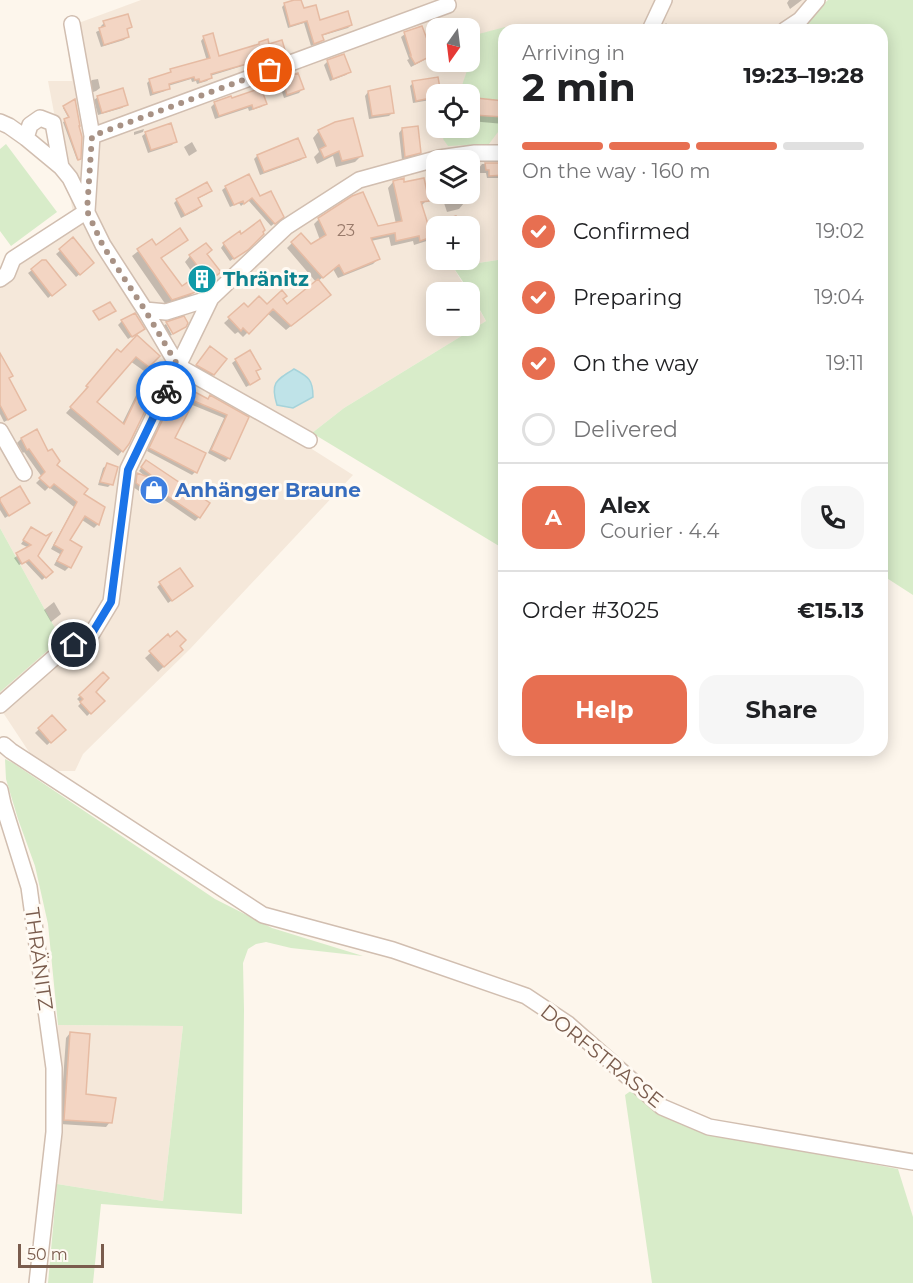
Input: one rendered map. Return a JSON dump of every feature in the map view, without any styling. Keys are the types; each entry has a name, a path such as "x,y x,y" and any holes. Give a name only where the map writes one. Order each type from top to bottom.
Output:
{"street":[{"path":"653,24 664,0"},
{"path":"794,24 818,0"},
{"path":"92,136 448,5"},
{"path":"72,24 92,136 87,211"},
{"path":"26,138 30,125 40,118 53,123 61,167"},
{"path":"0,122 26,138 61,167 70,178 103,246 178,366 309,441"},
{"path":"0,705 57,655 91,635 111,602 128,470 211,298 286,227 359,180 439,158 475,153 498,153"},
{"path":"0,279 7,274 13,259 87,211"},
{"path":"145,310 166,312 211,298"},
{"path":"0,431 24,472"},
{"name":"DORFSTRASSE","path":"1,745 263,915 393,950 526,996 568,1024 662,1107 709,1127 913,1162"},
{"name":"THRÄNITZ","path":"0,790 29,886 54,1068 54,1132 37,1283"}],"shaded area":[{"path":"141,0 809,0 782,24 498,24 498,260 480,263 480,216 426,216 426,270 455,270 462,282 426,282 426,336 462,336 344,408 312,433 304,444 353,475 190,649 83,754 75,771 59,771 33,758 0,708 0,692 61,639 0,528 0,279 75,223 48,81 72,81 65,28"},
{"path":"480,311 486,321 480,325"},
{"path":"58,1025 183,1026 163,1201 57,1184 60,1095"}],"green space":[{"path":"828,0 913,0 913,595 888,579 888,24 801,24"},
{"path":"498,29 498,132 489,144 448,146 443,139 480,138 480,84 462,84 467,72 480,72 480,34"},
{"path":"6,144 57,212 11,246 0,231 0,149"},
{"path":"498,260 498,545 312,433 344,408 462,336 480,336 480,325 486,321 480,310 480,282 463,282 455,270 480,270 480,263"},
{"path":"0,528 61,639 0,692"},
{"path":"5,759 215,899 272,928 363,956 291,948 266,942 248,949 243,963 242,1214 101,1204 93,1283 48,1283 57,1184 163,1201 183,1026 58,1025 48,924 35,866 6,779"},
{"path":"632,1090 691,1129 898,1169 913,1217 913,1283 652,1283 625,1095"}],"water":[{"path":"294,369 309,380 313,397 293,408 277,405 274,392 276,383"}],"building":[{"path":"301,0 304,8 316,5 320,20 348,11 352,25 322,35 324,40 314,44 307,21 290,26 284,3"},
{"path":"128,14 132,27 127,29 129,37 104,45 99,28 105,26 103,21"},
{"path":"422,26 426,37 426,58 415,64 410,55 404,32"},
{"path":"213,33 219,56 268,39 269,44 282,40 285,50 256,59 257,61 211,74 212,78 200,82 194,77 169,84 170,89 153,93 149,79 171,72 170,69 210,58 203,36"},
{"path":"344,54 351,72 333,79 327,60"},
{"path":"298,73 304,89 287,95 282,79"},
{"path":"438,77 439,84 426,84 426,99 416,101 412,81"},
{"path":"390,86 394,113 372,116 368,91"},
{"path":"123,88 128,105 102,113 97,96"},
{"path":"261,88 267,104 253,109 252,105 219,116 214,102"},
{"path":"480,98 498,100 498,117 480,115"},
{"path":"75,99 82,137 81,159 78,160 64,119 69,117 63,106"},
{"path":"353,118 363,156 342,161 339,151 324,158 320,149 326,146 318,130 335,122"},
{"path":"171,123 177,142 151,150 145,132"},
{"path":"418,126 421,153 405,157 402,128"},
{"path":"298,138 306,157 264,172 257,155"},
{"path":"485,163 498,163 498,175 489,176 489,170 486,170"},
{"path":"249,174 260,196 271,191 284,217 275,224 252,198 244,204 243,201 234,205 225,186"},
{"path":"404,178 404,182 424,178 426,201 421,202 426,218 426,239 420,241 419,236 396,241 395,233 371,238 380,259 344,274 339,265 323,278 291,242 301,233 311,244 326,235 318,218 352,196 363,192 378,226 402,221 393,181"},
{"path":"207,182 212,191 198,198 202,206 185,215 176,199"},
{"path":"260,220 265,230 264,234 248,250 234,259 223,243 240,231 241,234"},
{"name":"Thränitz","path":"180,228 188,240 161,258 182,286 202,272 189,255 206,243 212,250 207,254 221,272 193,293 172,300 137,249 152,239 156,245"},
{"path":"73,237 94,263 80,275 59,249"},
{"path":"42,260 46,260 66,285 52,296 31,269"},
{"path":"318,279 331,295 291,326 273,309 249,334 243,328 241,331 228,317 244,303 248,307 259,296 267,304 282,290 287,296 283,299 287,304"},
{"path":"110,302 116,311 99,320 93,311"},
{"path":"135,313 145,329 132,337 121,320"},
{"path":"184,316 188,323 186,327 173,334 166,322"},
{"path":"137,335 160,356 149,367 136,357 97,402 124,424 148,374 160,380 123,452 70,407 117,349 121,352"},
{"path":"210,346 227,359 214,375 196,365"},
{"path":"250,350 261,369 256,371 260,379 250,385 235,359"},
{"path":"0,353 13,376 9,378 26,410 8,420 0,405"},
{"path":"180,384 208,399 210,395 249,417 230,459 211,450 227,415 194,401 175,438 206,453 197,473 149,448"},
{"path":"37,429 48,451 52,449 60,461 57,465 88,489 84,494 105,507 99,525 85,516 70,540 82,547 71,568 57,561 63,550 54,545 77,502 54,484 50,488 39,478 45,472 29,449 27,450 21,438"},
{"path":"146,460 210,503 200,518 151,485 147,491 136,483 137,473 157,480 141,467"},
{"path":"107,463 118,467 113,485 100,482"},
{"path":"20,486 30,503 9,516 0,498"},
{"path":"31,527 46,536 51,533 38,556 53,572 46,578 29,560 22,564 16,553 31,545 23,540"},
{"path":"180,568 193,586 172,601 159,582"},
{"path":"177,631 186,640 180,646 183,650 164,667 149,651 168,634 170,637"},
{"path":"103,672 109,678 96,692 105,701 91,714 80,702 83,699 79,695"},
{"path":"52,715 66,730 51,743 38,728"},
{"path":"70,1032 90,1034 86,1094 116,1098 112,1123 64,1120"}],"way so far":[{"path":"166,391 178,366 103,246 87,211 92,136 270,70"}],"place":[{"name":"Thränitz","path":"202,279"},
{"name":"Anhänger Braune","path":"154,490"}],"route":[{"path":"74,645 91,635 111,602 128,470 166,391"}]}
